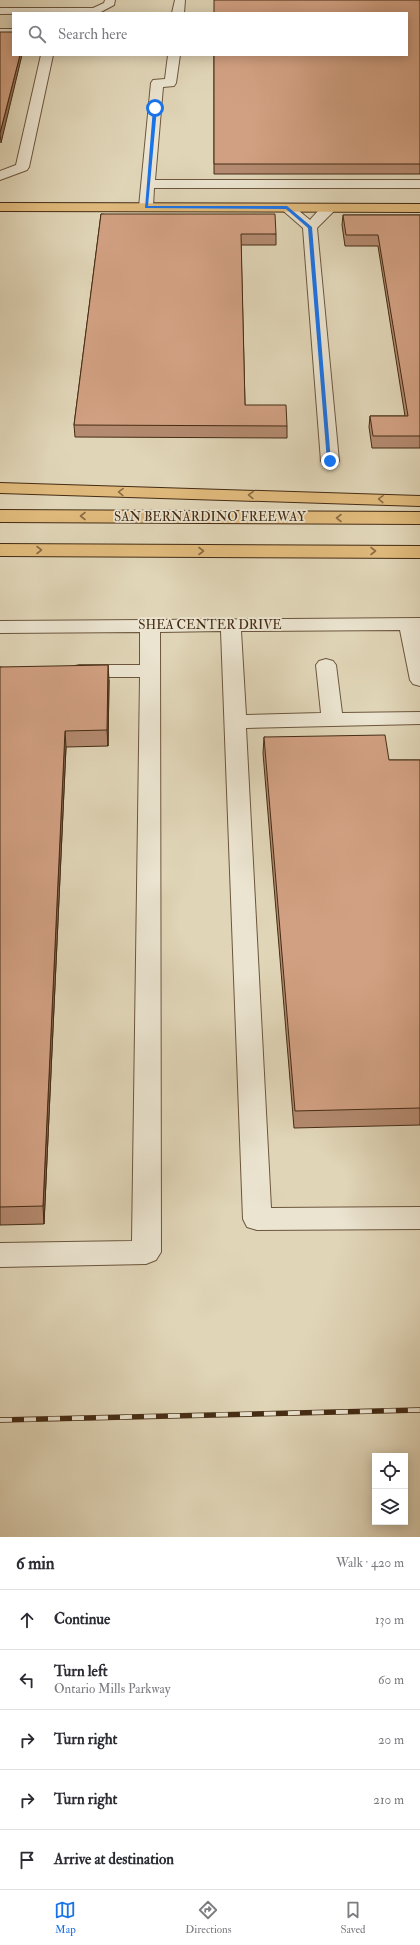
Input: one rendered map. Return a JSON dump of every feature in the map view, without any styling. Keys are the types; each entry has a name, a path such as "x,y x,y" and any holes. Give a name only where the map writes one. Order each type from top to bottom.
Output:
{"main road":[{"path":"0,207 420,208"},
{"path":"0,488 420,501"},
{"name":"SAN BERNARDINO FREEWAY","path":"0,516 420,518"},
{"path":"0,550 420,552"}],"street":[{"path":"0,11 94,11 109,5 110,0"},
{"path":"178,12 180,0"},
{"path":"0,32 12,32"},
{"path":"0,176 22,167 47,56"},
{"path":"146,208 157,83 170,83 174,56"},
{"path":"148,184 420,184"},
{"path":"287,208 310,227 330,461"},
{"path":"310,227 330,208"},
{"path":"415,624 419,674"},
{"name":"SHEA CENTER DRIVE","path":"0,627 415,624"},
{"path":"231,625 257,1219 420,1218"},
{"path":"0,1255 146,1252 150,626"},
{"path":"326,665 332,719"},
{"path":"63,671 150,671"},
{"path":"235,722 420,718"}],"building":[{"path":"214,0 420,0 420,164 214,164 214,56 408,56 408,12 214,12"},
{"path":"0,32 12,32 12,56 20,56 0,133"},
{"path":"101,214 275,214 276,234 241,234 245,405 286,405 287,426 74,425"},
{"path":"343,215 420,215 420,436 373,436 370,416 408,416 378,235 346,235"},
{"path":"108,665 107,730 65,731 43,1206 0,1207 0,667"},
{"path":"385,735 389,760 420,760 420,1108 295,1111 264,737"}],"railway":[{"path":"0,1420 420,1410"}],"route":[{"path":"155,108 146,208 287,208 310,227 330,461"}]}
